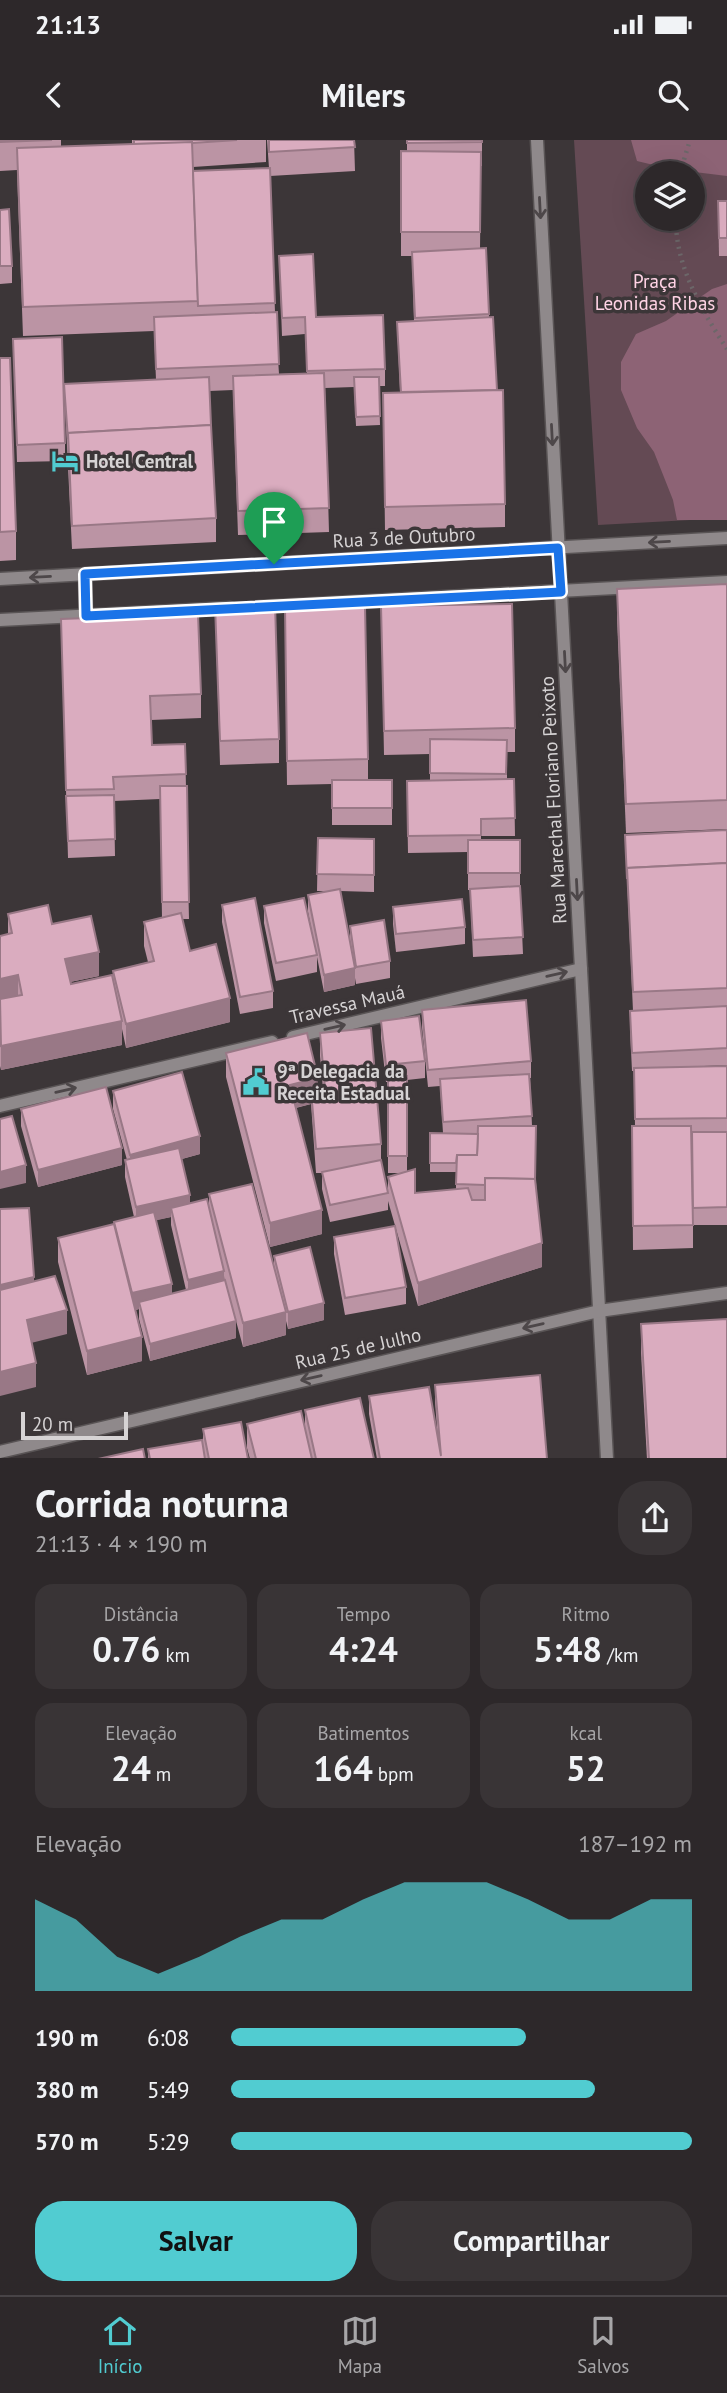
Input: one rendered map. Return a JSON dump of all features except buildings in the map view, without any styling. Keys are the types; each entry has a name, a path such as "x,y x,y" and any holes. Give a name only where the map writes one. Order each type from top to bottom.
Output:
{"street":[{"name":"Rua Marechal Floriano Peixoto","path":"537,140 607,1458"},
{"name":"Rua 3 de Outubro","path":"0,579 727,538"},
{"path":"85,574 86,616"},
{"path":"0,620 727,582"},
{"name":"Travessa Mauá","path":"0,1106 581,969"},
{"name":"Rua 25 de Julho","path":"0,1452 599,1311 727,1293"}],"path":[{"path":"684,161 690,140"},
{"path":"676,231 676,243 695,293 727,349"}],"green space":[{"name":"Praça Leonidas Ribas","path":"574,140 727,140 727,518 598,525"}],"shaded area":[{"path":"631,140 727,140 727,176 705,173 705,161 637,161"},
{"path":"727,284 727,520 677,520 673,500 654,452 637,428 621,390 621,362 636,334 666,321 712,289"}],"place":[{"name":"Hotel Central","path":"65,461"},
{"name":"9ª Delegacia da Receita Estadual","path":"256,1082"}],"route":[{"path":"558,548 561,592 86,616 85,574 274,564 558,548"}]}
